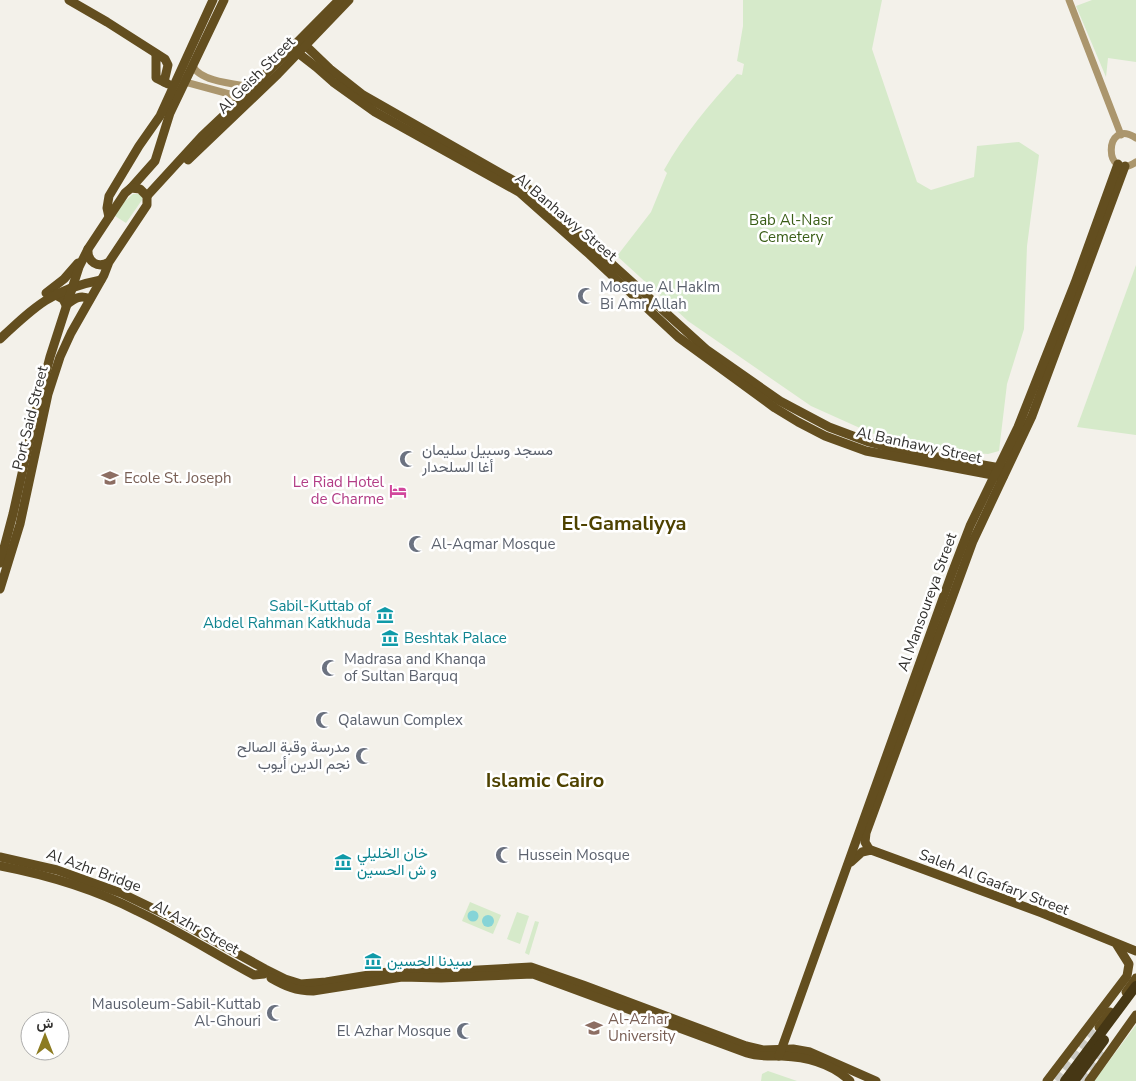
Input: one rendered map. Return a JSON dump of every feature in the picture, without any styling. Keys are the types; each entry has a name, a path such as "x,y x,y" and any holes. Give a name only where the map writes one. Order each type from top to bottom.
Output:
{"highway":[{"path":"1065,1081 1136,986"},
{"path":"1074,1081 1136,997"}],"main road":[{"path":"69,0 156,54 160,80 173,86"},
{"path":"110,217 108,208 109,196 139,146 160,116 213,0"},
{"path":"0,334 26,308 64,279 86,253 125,193 132,188 155,161 170,113 224,0"},
{"name":"Al Geish Street","path":"147,196 202,136 339,0"},
{"name":"Al Geish Street","path":"178,164 190,159 260,92 349,0"},
{"name":"Al Banhawy Street","path":"305,45 330,69 363,95 522,184 654,308"},
{"name":"Al Banhawy Street","path":"298,53 333,82 376,112 519,192 654,308 707,350 780,401 828,427 869,442 1000,472"},
{"name":"Al Mansoureya Street","path":"781,1053 847,866 870,813 960,550 1022,429 1121,165"},
{"path":"132,188 142,190 147,196"},
{"name":"Port Said Street","path":"0,590 20,524 54,375 71,333 109,262 146,207 148,202 147,196"},
{"path":"86,253 94,264 102,266 109,262"},
{"name":"Port Said Street","path":"0,563 12,520 41,391 72,286 86,253"},
{"path":"0,339 32,309 54,294 72,286 101,280"},
{"path":"54,294 60,297 66,305 78,297 90,299"},
{"name":"Al Mansoureya Street","path":"869,849 866,846 865,838 870,813"},
{"path":"847,866 857,855 869,849"},
{"name":"Saleh Al Gaafary Street","path":"869,849 1042,913 1117,945 1136,951"},
{"name":"Al Azhr Street","path":"0,852 47,862 87,875 168,912 175,921"},
{"name":"Al Azhr Bridge","path":"0,857 46,866 79,876 121,893 175,921"},
{"name":"Al Azhr Bridge","path":"0,861 42,870 88,884 175,921"},
{"name":"Al Azhr Street","path":"0,866 55,879 110,898 138,911 254,975 264,974"},
{"path":"175,921 264,974 292,988 313,991 402,977 441,978 533,974 747,1053 764,1056 781,1053"},
{"path":"175,921 265,969 285,979 301,984 326,982 400,970 442,972 531,967 746,1046 805,1058 876,1081"},
{"path":"1048,1081 1128,973 1129,964 1117,945"},
{"path":"1099,1027 1136,978"},
{"path":"1103,1052 1136,1007"},
{"path":"1089,1081 1136,1015"},
{"path":"834,1066 850,1081"}],"street":[{"path":"1069,0 1121,135"},
{"path":"193,66 201,76 253,87"},
{"path":"185,82 232,95 238,102"},
{"path":"1136,138 1130,135 1121,135 1113,140 1110,149 1112,158 1121,165 1136,162"}],"green space":[{"name":"Bab Al-Nasr Cemetery","path":"743,0 882,0 872,49 917,182 931,190 974,177 977,146 1019,142 1039,155 1027,246 1024,329 1007,384 999,451 988,454 927,449 871,433 811,406 688,321 617,256 651,212 667,173 664,170 680,144 707,108 737,74 742,75 744,64 737,61 743,26"},
{"path":"1092,0 1136,0 1136,62 1108,58 1106,77 1076,6"},
{"path":"133,194 140,194 142,200 126,223 115,216 124,202"},
{"path":"1136,265 1136,435 1077,427"},
{"path":"470,902 501,915 493,934 462,921"},
{"path":"517,912 529,916 520,944 507,939"},
{"path":"535,921 539,922 529,955 525,953"},
{"path":"1136,1025 1136,1081 1094,1081"},
{"path":"768,1071 797,1081 761,1081 762,1074"}],"water":[{"path":"473,910 479,916 473,922 467,916"},
{"path":"488,915 494,921 488,927 482,921"}],"tunnel":[{"path":"1057,1081 1099,1027"},
{"path":"1082,1081 1103,1052"}],"place":[{"name":"Mosque Al HakIm Bi Amr Allah","path":"586,296"},
{"name":"مسجد وسبيل سليمان أغا السلحدار","path":"408,459"},
{"name":"Ecole St. Joseph","path":"110,478"},
{"name":"Le Riad Hotel de Charme","path":"398,491"},
{"name":"Al-Aqmar Mosque","path":"417,544"},
{"name":"Sabil-Kuttab of Abdel Rahman Katkhuda","path":"385,615"},
{"name":"Beshtak Palace","path":"390,638"},
{"name":"Madrasa and Khanqa of Sultan Barquq","path":"330,668"},
{"name":"Qalawun Complex","path":"324,720"},
{"name":"مدرسة وقبة الصالح نجم الدين أيوب","path":"364,756"},
{"name":"Hussein Mosque","path":"504,855"},
{"name":"خان الخليلي و ش الحسين","path":"343,862"},
{"name":"سيدنا الحسين","path":"373,961"},
{"name":"Mausoleum-Sabil-Kuttab Al-Ghouri","path":"275,1013"},
{"name":"Al-Azhar University","path":"594,1028"},
{"name":"El Azhar Mosque","path":"465,1031"}],"district":[{"name":"El-Gamaliyya","path":"624,523"},
{"name":"Islamic Cairo","path":"545,780"}]}
